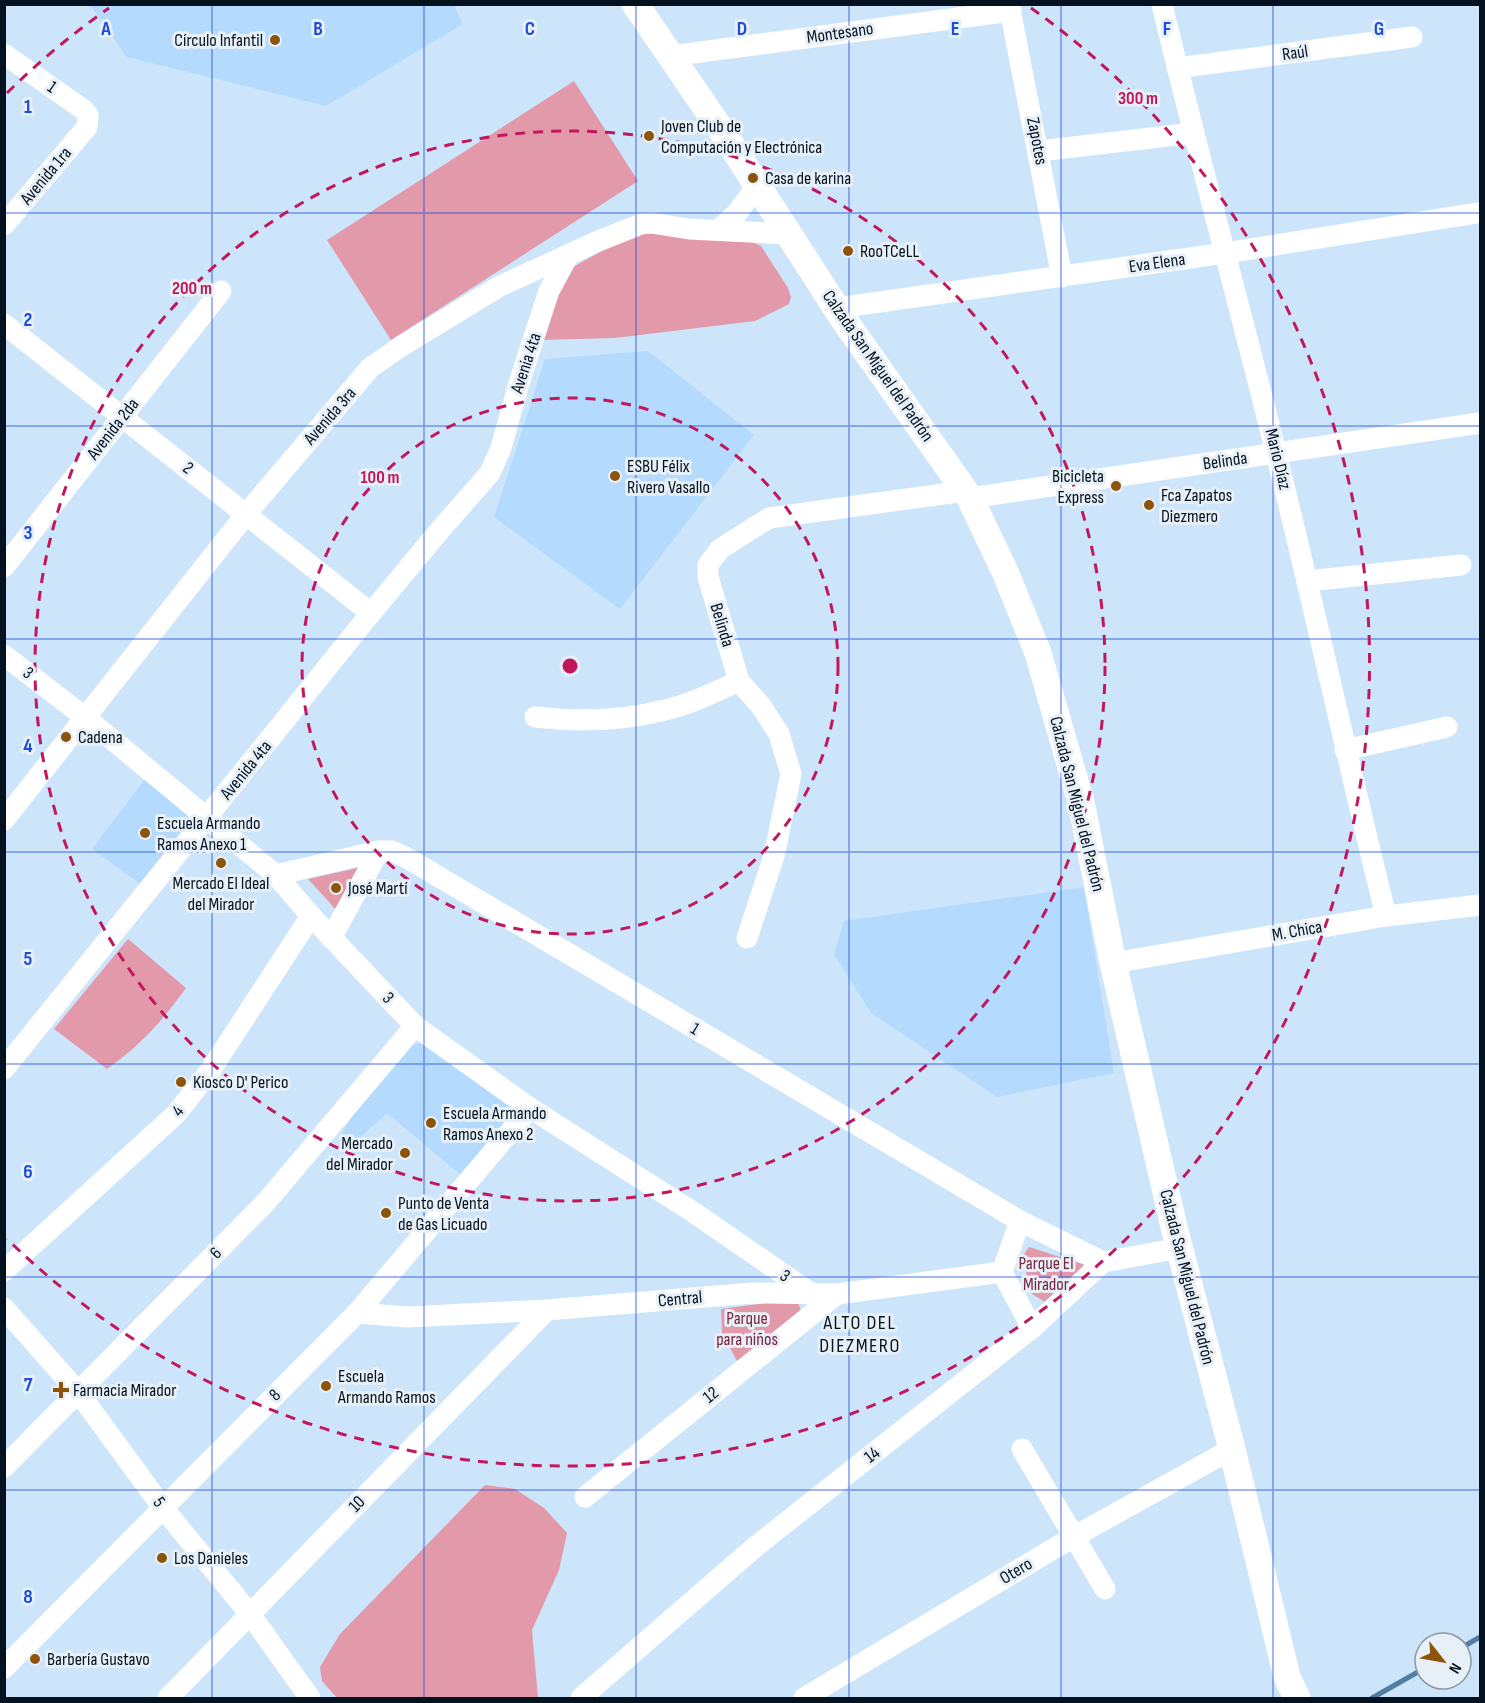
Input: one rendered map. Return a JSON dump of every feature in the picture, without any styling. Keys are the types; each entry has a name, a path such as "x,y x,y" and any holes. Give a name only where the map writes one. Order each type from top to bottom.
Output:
{"main road":[{"name":"Calzada San Miguel del Padrón","path":"635,4 837,308 967,495 1006,574 1038,653 1081,802 1113,963 1198,1324 1232,1449 1287,1677 1297,1698"}],"street":[{"name":"Mario Díaz","path":"1162,4 1277,454 1386,916"},
{"name":"Montesano","path":"669,56 1010,8"},
{"name":"Zapotes","path":"1010,8 1062,277"},
{"name":"Raúl","path":"1177,68 1412,37"},
{"name":"1","path":"4,54 84,110 88,115 87,127"},
{"name":"Avenida 1ra","path":"4,225 87,127"},
{"path":"1039,151 1194,133"},
{"path":"718,230 737,213 757,186"},
{"name":"Eva Elena","path":"837,308 1225,253 1477,213"},
{"name":"Avenida 3ra","path":"4,820 247,513 370,369 400,347 500,286 640,224 788,234"},
{"name":"Avenia 4ta","path":"490,473 501,448 549,291 568,256"},
{"name":"Avenida 2da","path":"4,567 221,291"},
{"name":"2","path":"4,324 247,513 371,613"},
{"name":"Belinda","path":"747,938 774,856 791,774 779,734 761,706 739,681 708,577 708,565 720,549 769,518 967,495 1277,454 1480,423"},
{"name":"Avenida 4ta","path":"4,1069 371,613 490,473"},
{"path":"1308,581 1461,565"},
{"name":"3","path":"4,655 86,718 276,875 331,938 415,1026 530,1108 693,1212 809,1292"},
{"path":"536,717 573,721 626,718 666,710 739,681"},
{"path":"1345,750 1447,727"},
{"path":"331,938 379,851"},
{"name":"1","path":"276,875 379,851 392,851 407,858 1020,1221 1103,1262"},
{"name":"M. Chica","path":"1113,963 1386,916 1480,905"},
{"name":"4","path":"4,1271 176,1114 210,1071 311,916"},
{"name":"6","path":"4,1467 266,1202 415,1026"},
{"name":"8","path":"4,1668 357,1313 530,1108"},
{"path":"1020,1221 1002,1272 1032,1328"},
{"path":"1103,1262 1180,1248"},
{"name":"14","path":"581,1698 755,1547 1032,1328 1103,1262"},
{"name":"Central","path":"357,1313 408,1317 547,1310 753,1293 837,1294 1002,1272"},
{"name":"12","path":"585,1497 837,1294"},
{"name":"5","path":"4,1308 78,1392 163,1508 249,1614 310,1698"},
{"name":"10","path":"168,1698 547,1310"},
{"path":"1022,1449 1105,1589"},
{"name":"Otero","path":"804,1698 1075,1536 1232,1449"}],"shaded area":[{"name":"Círculo Infantil","path":"90,5 454,5 463,24 326,106 127,57"},
{"name":"ESBU Félix Rivero Vasallo","path":"648,351 754,435 620,609 494,517 545,359"},
{"name":"Escuela Armando Ramos Anexo 1","path":"146,778 198,817 143,886 92,849"},
{"path":"1084,887 1114,1073 997,1097 871,1013 834,954 844,921"},
{"path":"419,1043 426,1045 521,1107 461,1175 387,1113 351,1146 341,1147 338,1143 368,1089 410,1047"}],"green space":[{"path":"574,81 638,181 391,340 327,240"},
{"path":"642,229 737,236 761,246 788,288 791,297 789,304 755,321 615,338 538,340 562,273"},
{"path":"362,867 339,913 308,879"},
{"path":"128,939 186,988 150,1032 107,1069 54,1029"},
{"name":"Parque El Mirador","path":"1029,1247 1085,1265 1045,1302 1032,1294 1022,1257"},
{"name":"Parque para niños","path":"797,1299 802,1314 738,1363 722,1333 721,1309"},
{"path":"485,1485 515,1489 544,1508 567,1533 559,1570 532,1630 538,1698 337,1698 322,1681 320,1667 340,1634"}],"waterway":[{"path":"1473,1641 1480,1637"},
{"path":"1372,1698 1413,1675"}],"place":[{"name":"Círculo Infantil","path":"275,40"},
{"name":"Joven Club de Computación y Electrónica","path":"649,136"},
{"name":"Casa de karina","path":"753,178"},
{"name":"RooTCeLL","path":"848,251"},
{"name":"ESBU Félix Rivero Vasallo","path":"615,476"},
{"name":"Bicicleta Express","path":"1116,486"},
{"name":"Fca Zapatos Diezmero","path":"1149,505"},
{"name":"Cadena","path":"66,737"},
{"name":"Escuela Armando Ramos Anexo 1","path":"145,833"},
{"name":"Mercado El Ideal del Mirador","path":"221,863"},
{"name":"José Martí","path":"336,888"},
{"name":"Kiosco D' Perico","path":"181,1082"},
{"name":"Escuela Armando Ramos Anexo 2","path":"431,1123"},
{"name":"Mercado del Mirador","path":"405,1153"},
{"name":"Punto de Venta de Gas Licuado","path":"386,1213"},
{"name":"Escuela Armando Ramos","path":"326,1386"},
{"name":"Farmacia Mirador","path":"61,1390"},
{"name":"Los Danieles","path":"162,1558"},
{"name":"Barbería Gustavo","path":"35,1659"}],"district":[{"name":"ALTO DEL DIEZMERO","path":"860,1334"}]}
